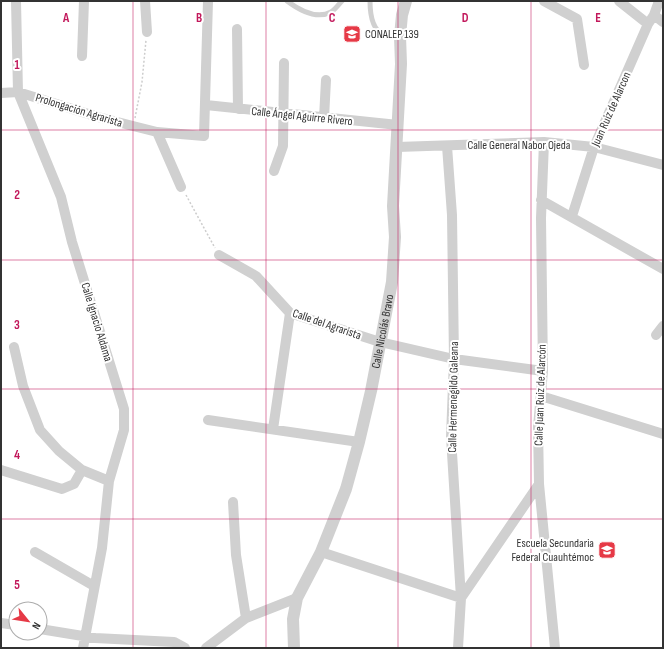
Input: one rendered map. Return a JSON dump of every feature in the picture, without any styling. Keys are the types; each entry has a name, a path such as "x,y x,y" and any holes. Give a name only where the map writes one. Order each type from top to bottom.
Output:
{"street":[{"name":"Calle Ignacio Aldama","path":"16,1 18,92 61,197 72,242 124,409 124,430 109,480 102,548 83,648"},
{"path":"82,56 84,1"},
{"path":"145,1 147,32"},
{"path":"206,105 208,1"},
{"name":"Calle Nicolás Bravo","path":"294,648 293,618 297,598 321,552 346,489 359,442 392,282 395,237 393,206 398,126 400,36 402,15 406,1"},
{"path":"544,1 577,19 584,65"},
{"path":"619,1 651,20 663,22"},
{"name":"Juan Ruiz de Alarcon","path":"572,216 594,147 660,1"},
{"path":"237,29 238,109"},
{"path":"274,171 283,146 284,64"},
{"path":"324,118 326,80"},
{"name":"Prolongación Agrarista","path":"1,94 18,92 98,117 157,132 204,136 206,105"},
{"name":"Calle Ángel Aguirre Rivero","path":"206,105 398,126"},
{"path":"157,132 182,187"},
{"name":"Calle General Nabor Ojeda","path":"397,147 544,142 594,147 663,165"},
{"name":"Calle Juan Ruiz de Alarcón","path":"544,142 541,200 543,371 538,427 539,484 555,648"},
{"name":"Calle Hermenegildo Galeana","path":"447,146 452,215 454,359 451,437 461,598 458,648"},
{"path":"541,200 572,216 663,269"},
{"name":"Calle del Agrarista","path":"219,254 256,276 290,313 380,342 454,359 543,371"},
{"path":"273,429 290,313"},
{"path":"656,336 663,326"},
{"path":"14,346 23,386 40,430 59,451 82,470 109,480"},
{"path":"541,396 663,434"},
{"path":"208,420 359,442"},
{"path":"1,470 62,489 74,484 82,470"},
{"path":"321,552 461,598 539,484"},
{"path":"233,502 236,555 246,618"},
{"path":"35,552 94,586"},
{"path":"206,648 246,618 297,598"},
{"path":"48,630 136,645 174,642 186,648"}],"lane":[{"path":"287,1 300,11 320,15 331,12 342,1"},
{"path":"370,1 370,10 375,28 383,34 400,36"}],"path":[{"path":"133,126 142,82 147,32"},
{"path":"182,187 219,254"}],"place":[{"name":"CONALEP 139","path":"352,34"},
{"name":"Escuela Secundaria Federal Cuauhtémoc","path":"607,550"}]}
